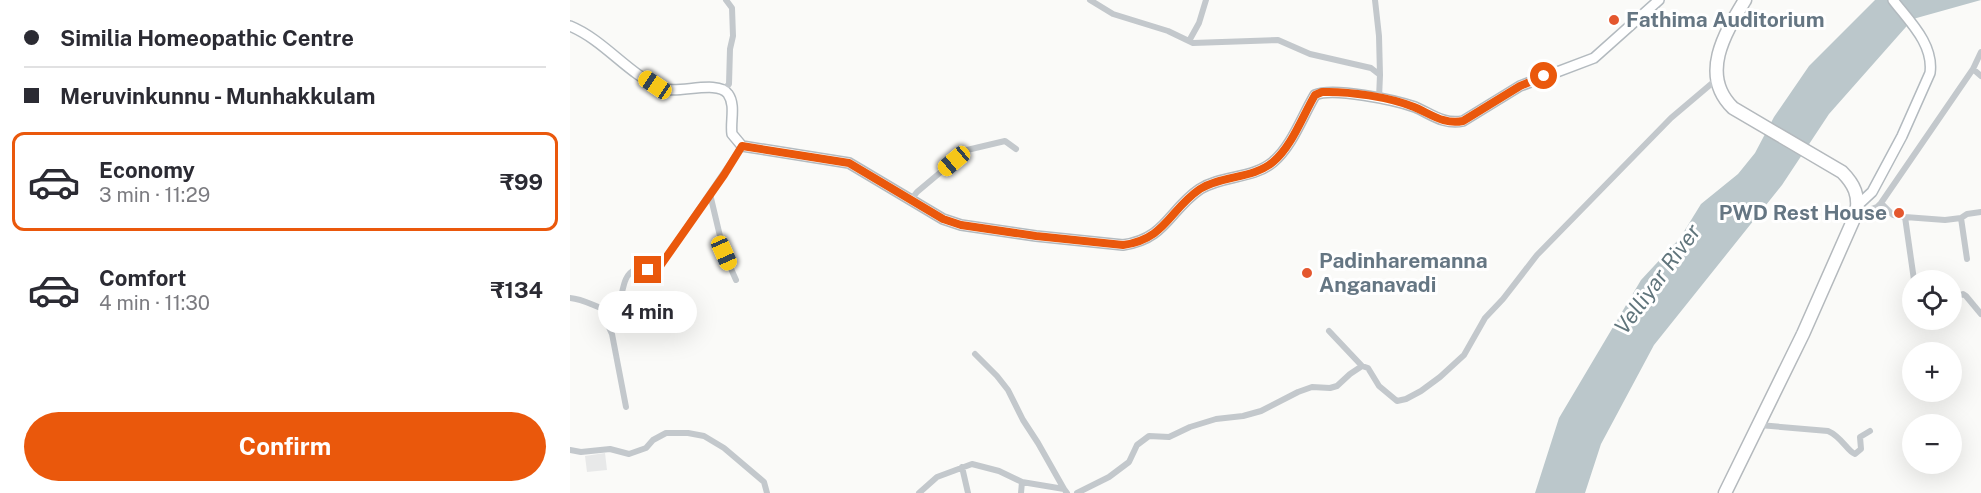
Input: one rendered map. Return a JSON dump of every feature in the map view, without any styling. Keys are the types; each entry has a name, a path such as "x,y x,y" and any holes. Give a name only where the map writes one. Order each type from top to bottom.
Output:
{"highway":[{"path":"1725,493 1803,334 1857,209 1857,194 1851,180 1842,171 1733,108 1725,100 1717,79 1718,57 1723,41 1745,0"}],"main road":[{"path":"570,26 601,44 623,63 661,88 674,91 705,88 724,90 728,94 732,108 732,134 742,146 849,163 943,219 981,229 1123,245 1137,243 1160,230 1191,196 1201,189 1233,176 1260,170 1272,163 1282,153 1315,95 1328,92 1379,98 1414,107 1444,121 1463,121 1529,81 1584,64 1594,58 1659,0"},
{"path":"1857,209 1872,192 1902,136 1930,73 1929,50 1893,0"}],"street":[{"path":"724,90 729,84 730,49 733,36 732,8 726,0"},
{"path":"1090,0 1113,14 1168,31 1193,43 1278,40 1310,54 1371,68 1380,75"},
{"path":"1189,41 1199,23 1206,0"},
{"path":"1375,0 1379,36 1379,98"},
{"path":"1857,209 1877,207 1881,203 1973,69 1981,52"},
{"path":"1973,69 1981,76"},
{"path":"1329,331 1362,366 1368,368 1379,386 1397,401 1421,392 1464,355 1485,318 1537,255 1671,118 1717,79"},
{"path":"910,201 917,192 968,150 1005,141 1016,149"},
{"path":"570,298 615,312 619,307 630,273 636,269 653,271 658,269 742,146"},
{"path":"711,194 724,253 736,280"},
{"path":"1881,203 1893,215 1905,218 1961,219 1967,214 1981,212"},
{"path":"1905,218 1913,270"},
{"path":"1961,219 1967,259"},
{"path":"1962,294 1981,314"},
{"path":"606,311 626,406"},
{"path":"975,354 1008,390 1065,491"},
{"path":"1077,493 1109,477 1129,462 1137,445 1149,436 1169,436 1216,419 1261,411 1312,387 1337,386 1362,366"},
{"path":"1758,425 1828,431 1837,435 1850,453 1855,454 1861,449 1860,437 1870,431"},
{"path":"570,450 581,452 610,449 629,454 646,448 653,440 666,434 688,433 704,436 724,448 764,482 767,493"},
{"path":"920,493 937,477 972,464 999,471 1022,482 1065,491"},
{"path":"962,467 968,493"},
{"path":"1021,493 1022,482"}],"shaded area":[{"path":"605,453 607,470 587,472 585,456"}],"water":[{"name":"Velliyar River","path":"1875,0 1981,0 1913,19 1829,114 1782,185 1654,345 1601,444 1585,493 1535,493 1559,418 1641,280 1680,238 1701,204 1738,174 1755,153 1774,117 1809,66"}],"place":[{"name":"Fathima Auditorium","path":"1614,20"},
{"name":"PWD Rest House","path":"1899,213"},
{"name":"Padinharemanna Anganavadi","path":"1307,273"}],"route":[{"path":"648,270 658,269 742,146 849,163 910,201 943,219 961,225 1123,245 1137,243 1160,230 1191,196 1201,189 1233,176 1260,170 1272,163 1282,153 1315,95 1322,92 1379,98 1414,107 1444,121 1456,122 1463,121 1529,81 1544,76"}]}
